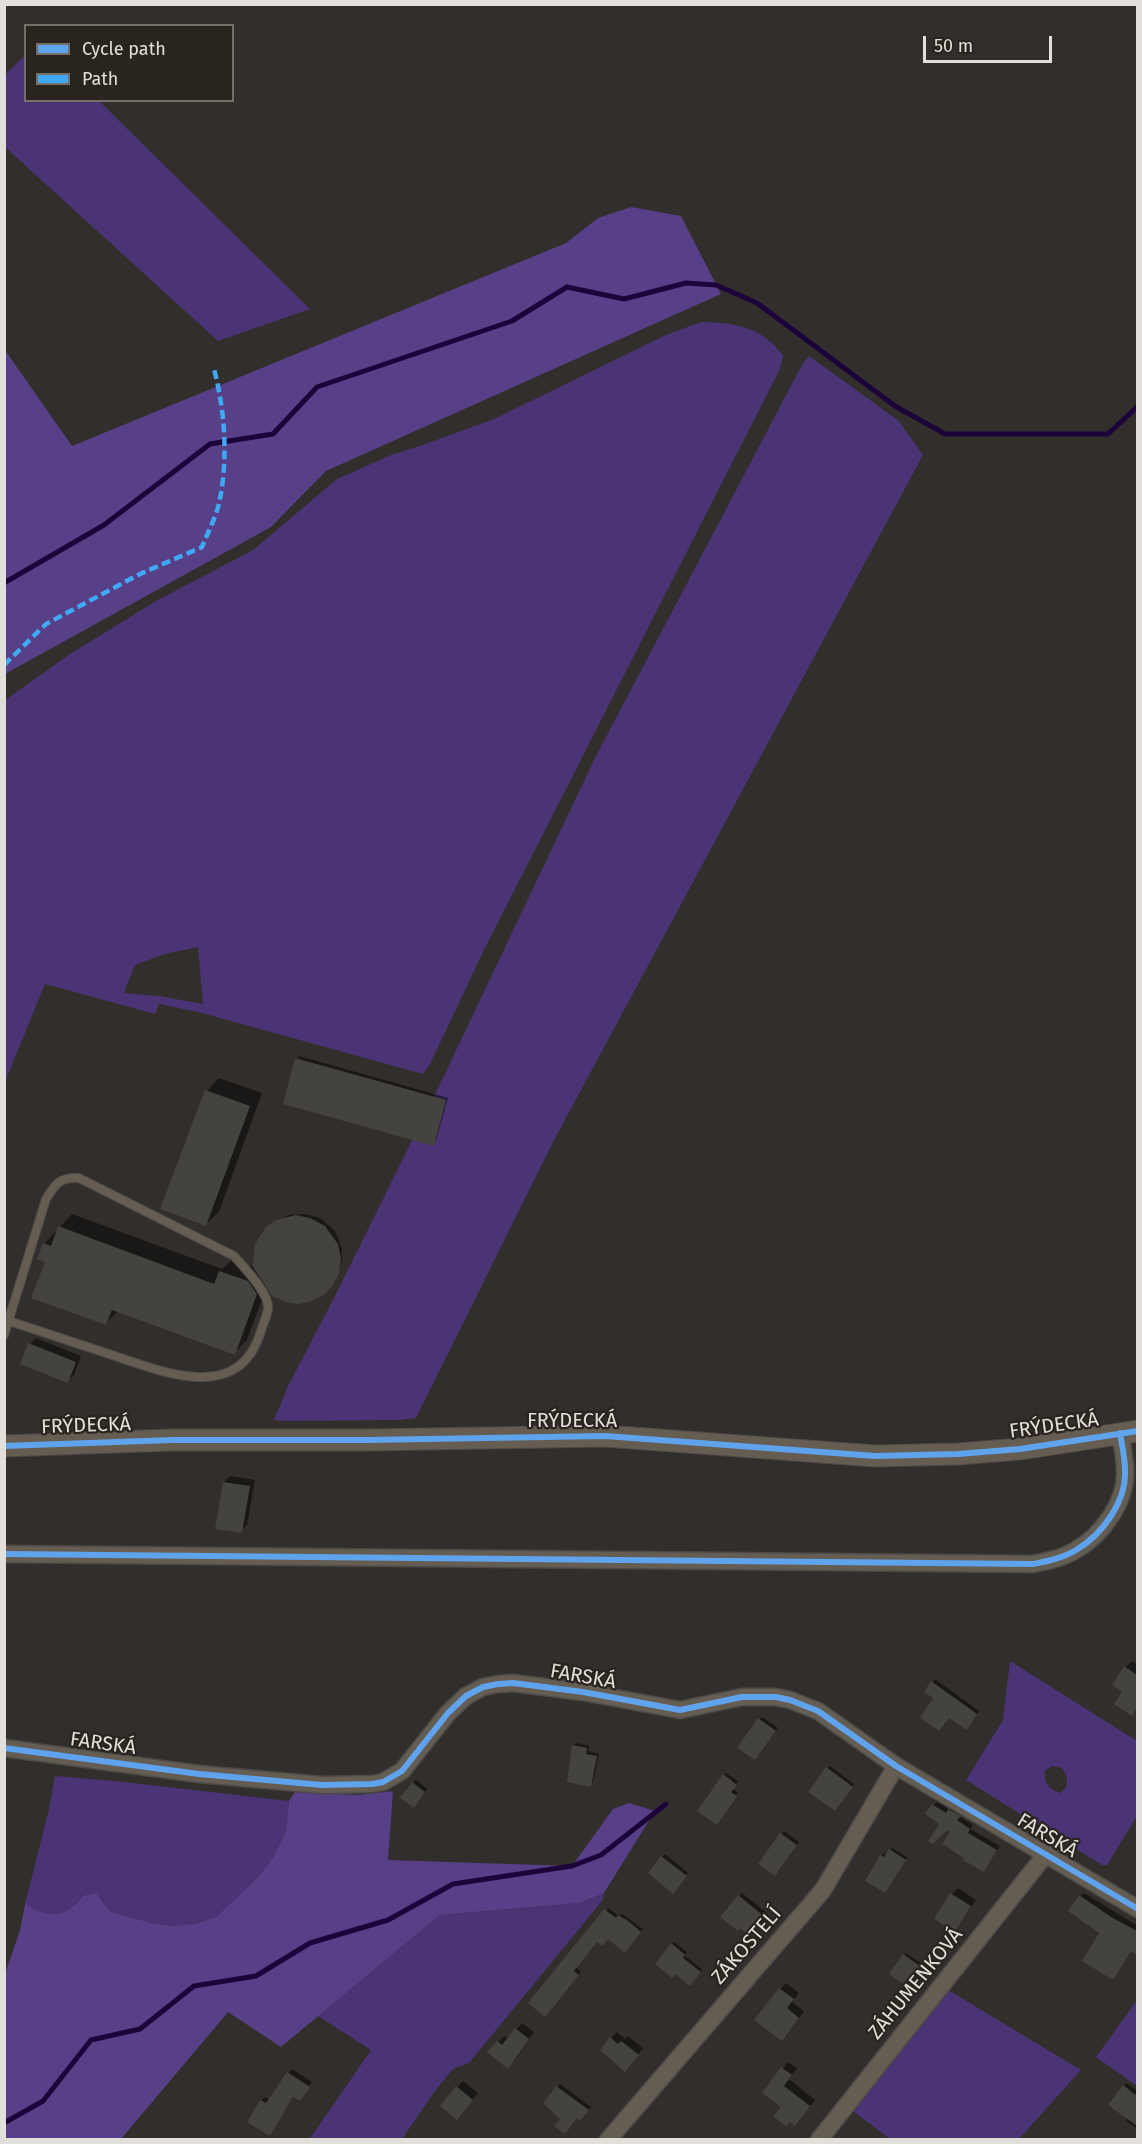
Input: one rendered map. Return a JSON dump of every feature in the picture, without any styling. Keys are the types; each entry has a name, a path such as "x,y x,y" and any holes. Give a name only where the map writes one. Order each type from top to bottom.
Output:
{"street":[{"name":"FRÝDECKÁ","path":"4,1446 172,1440 367,1440 605,1436 875,1456 958,1454 1020,1449 1129,1432"},
{"path":"4,1554 1033,1564 1055,1559 1077,1550 1109,1519 1120,1497 1126,1472 1129,1432"},
{"name":"FARSKÁ","path":"4,1748 199,1774 322,1785 372,1784 383,1782 402,1771 448,1713 466,1696 483,1687 513,1683 583,1692 680,1710 742,1697 768,1696 790,1700 818,1711 896,1766 1137,1909"},
{"name":"ZÁKOSTELÍ","path":"608,2139 823,1890 896,1766"},
{"name":"ZÁHUMENKOVÁ","path":"819,2139 1046,1854"}],"lane":[{"path":"4,1335 46,1199 54,1186 65,1178 79,1178 234,1256 261,1290 268,1308 258,1341 240,1368 208,1377 175,1376 9,1321"}],"shaded area":[{"path":"24,56 24,102 100,102 310,309 218,341 5,147 5,75"},
{"path":"631,207 681,216 721,294 326,471 271,527 5,674 5,350 72,446 566,243 598,218"},
{"path":"701,322 736,325 757,332 775,346 783,356 780,369 423,1074 198,1012 159,1004 155,1014 45,984 5,1082 5,700 70,654 156,601 253,550 337,479 391,455 494,419 666,335","holes":["198,947 203,1004 159,996 124,993 135,965 165,954"]},
{"path":"809,356 899,421 923,455 553,1142 416,1418 274,1420 288,1386 441,1082 596,756 803,363"},
{"path":"1010,1661 1137,1741 1137,1816 1107,1865 1102,1865 966,1780 1003,1720","holes":["1052,1766 1062,1768 1067,1777 1066,1788 1060,1793 1048,1785 1045,1771"]},
{"path":"55,1776 289,1801 286,1830 274,1856 258,1877 216,1917 198,1923 175,1926 152,1923 111,1912 101,1898 83,1896 64,1912 51,1914 27,1905 26,1900"},
{"path":"393,1791 388,1860 572,1866 613,1809 629,1803 655,1811 604,1893 580,1903 440,1915 281,2047 228,2012 121,2139 5,2140 5,1974 20,1930 26,1900 27,1905 36,1909 58,1914 77,1903 83,1896 96,1893 111,1912 152,1923 175,1926 198,1923 216,1917 258,1877 274,1856 286,1831 289,1801 295,1792 358,1795"},
{"path":"604,1893 602,1901 469,2063 453,2069 402,2139 309,2140 371,2050 318,2016 440,1915 580,1903"},
{"path":"948,1990 1081,2070 1019,2139 890,2139 849,2108"},
{"path":"1137,2000 1137,2086 1096,2057"}],"building":[{"path":"295,1058 446,1100 434,1146 283,1104"},
{"path":"205,1090 250,1106 206,1226 160,1209"},
{"path":"296,1215 310,1218 325,1226 338,1244 341,1258 339,1273 325,1294 309,1302 298,1304 272,1296 253,1267 255,1244 266,1227 276,1220"},
{"path":"58,1226 214,1284 219,1271 248,1281 257,1294 235,1355 112,1310 106,1325 31,1298 45,1262 37,1259 43,1243 51,1246"},
{"path":"28,1343 76,1362 68,1383 20,1364"},
{"path":"223,1482 250,1486 242,1533 215,1529"},
{"path":"1124,1666 1137,1675 1137,1708 1132,1716 1114,1704 1122,1692 1112,1685"},
{"path":"931,1681 977,1714 967,1730 949,1718 939,1731 920,1718 933,1698 924,1692"},
{"path":"758,1718 776,1731 755,1760 737,1748"},
{"path":"572,1745 587,1748 586,1754 597,1756 591,1787 567,1782"},
{"path":"826,1767 853,1787 835,1811 808,1792"},
{"path":"723,1774 737,1785 731,1792 737,1796 717,1825 697,1811"},
{"path":"412,1782 425,1792 414,1808 400,1798"},
{"path":"932,1804 946,1813 948,1809 961,1816 957,1820 970,1829 968,1833 997,1850 984,1872 942,1844 950,1832 947,1830 933,1844 928,1841 939,1824 925,1814"},
{"path":"780,1833 797,1845 775,1876 758,1864"},
{"path":"889,1849 906,1860 885,1893 865,1881 880,1855 884,1857"},
{"path":"661,1856 687,1876 673,1894 648,1873"},
{"path":"950,1893 971,1906 955,1932 934,1919"},
{"path":"738,1895 765,1917 750,1936 740,1928 738,1931 720,1917"},
{"path":"1079,1895 1111,1917 1137,1931 1137,1955 1131,1951 1113,1980 1082,1961 1099,1933 1068,1911"},
{"path":"604,1909 616,1918 618,1915 628,1921 641,1932 625,1953 608,1939 602,1946 597,1942 574,1971 579,1975 545,2017 528,2003"},
{"path":"671,1943 685,1955 683,1958 701,1972 690,1986 675,1974 672,1978 655,1964"},
{"path":"903,1954 920,1966 906,1986 889,1974"},
{"path":"779,1988 794,1999 787,2008 799,2018 782,2041 754,2020"},
{"path":"515,2028 529,2039 508,2069 487,2052 497,2041 502,2045"},
{"path":"610,2037 618,2044 621,2041 639,2055 625,2072 600,2050"},
{"path":"781,2067 792,2075 784,2086 810,2106 795,2126 790,2122 786,2126 773,2116 781,2107 762,2093"},
{"path":"287,2072 310,2087 300,2101 293,2097 270,2136 247,2122 260,2100 266,2103"},
{"path":"1123,2085 1137,2096 1137,2126 1108,2105"},
{"path":"456,2086 473,2100 457,2120 440,2106"},
{"path":"556,2086 589,2110 580,2121 577,2118 565,2134 554,2126 560,2119 543,2103"}],"waterway":[{"path":"4,583 104,525 210,444 273,434 317,387 512,321 567,287 624,299 686,283 716,285 757,303 895,406 945,434 1108,434 1138,406"},
{"path":"4,2123 43,2101 91,2040 140,2029 194,1986 256,1976 310,1943 388,1920 453,1884 572,1866 601,1855 666,1804"}],"marked path":[{"path":"4,665 46,624 140,574 202,547 219,505 224,467 223,418 214,369"}],"cycle path":[{"path":"4,1446 172,1440 367,1440 605,1436 875,1456 958,1454 1020,1449 1138,1431"},
{"path":"4,1554 1033,1564 1061,1557 1086,1544 1111,1516 1125,1482 1120,1433"},
{"path":"4,1748 199,1774 322,1785 372,1784 383,1782 402,1771 448,1713 466,1696 483,1687 513,1683 583,1692 680,1710 742,1697 776,1697 818,1711 896,1766 1138,1909"}]}
